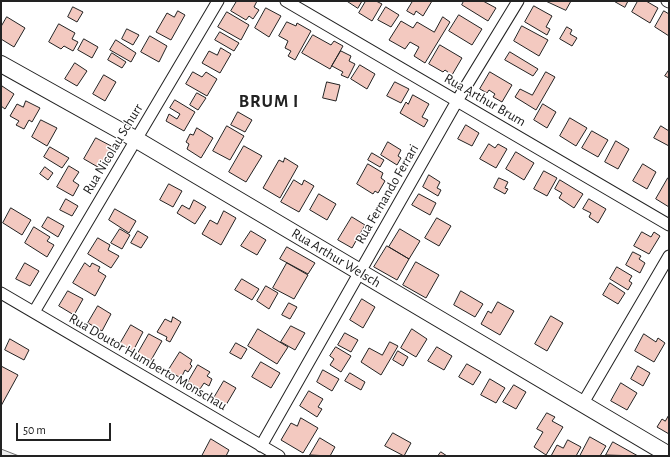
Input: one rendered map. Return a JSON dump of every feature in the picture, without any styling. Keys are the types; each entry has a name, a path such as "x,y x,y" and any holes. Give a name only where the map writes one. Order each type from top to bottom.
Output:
{"street":[{"name":"Rua Nicolau Schurr","path":"34,312 218,1"},
{"name":"Rua Arthur Brum","path":"286,1 669,225"},
{"name":"Rua Fernando Ferrari","path":"261,446 457,101 518,1"},
{"name":"Rua Arthur Welsch","path":"1,64 137,140 669,455"},
{"path":"583,403 669,256"},
{"name":"Rua Doutor Humberto Monschau","path":"1,293 279,456"}],"shaded area":[{"path":"1,449 19,456 1,456"}],"building":[{"path":"237,1 257,1 254,7 259,10 253,19 249,16 246,20 231,11"},
{"path":"347,1 362,1 358,8"},
{"path":"366,1 376,1 382,4 372,21 359,13"},
{"path":"413,1 432,1 423,16 416,11 414,15 407,11"},
{"path":"464,1 483,1 496,8 488,21 462,5"},
{"path":"546,1 571,1 566,10"},
{"path":"614,1 628,1 625,7"},
{"path":"638,1 646,1 658,8 650,23 632,12"},
{"path":"534,6 552,16 546,27 550,29 547,35 525,22"},
{"path":"73,7 83,12 77,22 68,17"},
{"path":"386,7 399,15 391,27 378,20"},
{"path":"266,8 281,16 269,37 255,28"},
{"path":"178,11 185,15 171,40 156,32 167,13 174,17"},
{"path":"664,11 669,14 669,36 655,27"},
{"path":"227,12 249,25 241,40 218,27"},
{"path":"459,15 482,29 472,45 449,31"},
{"path":"7,17 25,28 14,47 1,39 1,27"},
{"path":"443,17 450,22 425,63 414,56 419,47 410,42 405,49 389,40 401,21 413,28 417,22 434,32"},
{"path":"287,22 296,26 297,23 311,31 295,60 288,56 291,51 285,48 288,41 279,36"},
{"path":"59,24 75,33 72,39 78,42 73,51 64,46 61,49 49,42"},
{"path":"522,26 548,40 539,56 514,41"},
{"path":"567,27 572,30 570,34 577,38 572,46 560,39"},
{"path":"127,29 139,35 133,45 122,39"},
{"path":"220,32 239,43 234,51 215,40"},
{"path":"313,35 331,45 334,41 343,46 330,69 302,53"},
{"path":"150,36 167,46 159,62 141,52"},
{"path":"84,39 98,47 92,58 78,50"},
{"path":"116,40 136,53 131,62 110,50"},
{"path":"440,45 462,58 452,75 445,70 443,72 429,64"},
{"path":"221,48 231,54 220,73 202,63 209,51 217,55"},
{"path":"341,51 351,56 349,61 355,64 348,78 341,75 343,72 332,66"},
{"path":"510,52 538,69 533,76 505,60"},
{"path":"112,53 126,62 122,68 108,60"},
{"path":"75,63 87,71 77,86 65,79"},
{"path":"360,65 375,74 367,89 351,79"},
{"path":"669,70 669,78 665,76"},
{"path":"193,72 202,77 206,72 217,79 207,96 186,84"},
{"path":"490,72 512,85 502,102 493,97 495,94 489,90 487,93 480,89"},
{"path":"546,72 555,77 536,110 515,97 520,89 532,95"},
{"path":"104,75 116,82 105,101 93,94"},
{"path":"327,82 340,85 336,101 323,98"},
{"path":"395,82 409,89 401,103 387,96"},
{"path":"2,86 14,94 5,109 1,106"},
{"path":"197,93 206,98 198,110 190,105"},
{"path":"413,95 429,104 422,117 428,120 424,127 400,113 406,102 408,104"},
{"path":"175,100 195,112 184,131 166,121 169,114 177,119 180,114 170,108"},
{"path":"26,101 40,108 32,122 29,120 24,129 16,125 19,121 10,116 17,104 23,107"},
{"path":"543,104 556,112 547,128 534,120"},
{"path":"238,112 252,120 245,132 231,125"},
{"path":"570,118 587,128 576,146 560,136"},
{"path":"41,120 57,128 47,146 32,137"},
{"path":"466,125 479,133 472,146 458,139"},
{"path":"227,126 244,136 230,160 213,151"},
{"path":"661,126 669,131 669,146 654,138"},
{"path":"197,128 213,138 201,158 187,149 189,144 186,142 190,134 193,135"},
{"path":"592,131 608,140 598,157 582,148"},
{"path":"96,138 115,148 103,170 84,159"},
{"path":"616,141 629,149 618,169 605,162"},
{"path":"388,142 401,150 398,156 401,158 397,165 381,155"},
{"path":"489,144 495,148 498,144 507,149 496,168 480,159"},
{"path":"244,146 262,156 246,182 229,172"},
{"path":"50,147 69,158 62,168 44,157"},
{"path":"516,152 534,163 524,180 506,169"},
{"path":"372,153 384,160 380,167 368,160"},
{"path":"285,158 298,166 280,198 263,188 279,160 283,162"},
{"path":"368,164 383,173 381,178 385,181 378,193 375,191 373,194 357,184"},
{"path":"643,164 656,172 647,189 633,181"},
{"path":"69,166 79,172 73,181 79,185 73,196 57,187"},
{"path":"45,167 53,173 48,180 40,174"},
{"path":"544,171 557,178 547,196 534,189"},
{"path":"429,175 440,182 437,188 441,190 438,196 423,187"},
{"path":"499,178 508,182 505,188 508,189 505,194 494,188"},
{"path":"669,178 669,207 656,199"},
{"path":"294,180 302,185 304,180 314,186 299,212 281,202"},
{"path":"560,180 583,194 574,208 559,198 562,193 555,189"},
{"path":"169,184 182,191 173,207 160,200"},
{"path":"319,194 336,204 327,220 310,210"},
{"path":"419,194 436,203 430,215 412,205"},
{"path":"66,199 78,206 72,216 60,210"},
{"path":"589,199 606,209 598,223 589,217 591,213 583,209"},
{"path":"194,200 206,207 195,224 177,213 182,205 189,209"},
{"path":"11,208 31,220 22,235 3,223"},
{"path":"115,209 136,221 129,233 109,220"},
{"path":"224,211 236,218 221,245 202,234 210,220 217,224"},
{"path":"48,217 64,226 58,237 42,227"},
{"path":"352,217 365,225 352,248 338,240"},
{"path":"437,218 451,226 439,246 425,238"},
{"path":"34,227 50,237 47,241 54,245 47,257 25,243"},
{"path":"120,229 130,235 122,249 111,243"},
{"path":"400,229 420,241 409,259 389,247"},
{"path":"138,231 148,237 141,248 131,243"},
{"path":"251,231 266,240 257,255 241,246"},
{"path":"642,232 651,237 654,232 660,236 649,254 634,246"},
{"path":"98,238 110,245 108,250 119,256 111,268 88,254"},
{"path":"387,246 409,259 397,280 374,267"},
{"path":"287,247 315,263 308,274 280,259"},
{"path":"633,252 641,256 639,259 645,263 640,273 626,265"},
{"path":"416,262 439,275 426,298 403,285"},
{"path":"25,263 39,271 30,286 16,279"},
{"path":"85,263 90,267 92,263 100,267 98,271 106,276 95,296 73,283"},
{"path":"287,263 308,275 294,299 273,288"},
{"path":"617,267 632,276 629,281 632,283 628,290 610,279"},
{"path":"242,279 259,289 252,300 235,290"},
{"path":"610,283 625,293 618,304 603,295"},
{"path":"266,286 278,293 269,309 257,301"},
{"path":"68,291 83,299 74,315 59,306"},
{"path":"461,291 483,304 475,317 454,305"},
{"path":"362,299 375,307 363,328 350,320"},
{"path":"498,302 514,311 500,335 481,324 488,311 491,313"},
{"path":"289,303 297,307 290,319 282,315"},
{"path":"98,306 111,314 102,331 88,323"},
{"path":"551,316 563,323 547,351 535,344"},
{"path":"173,317 181,322 170,342 166,340 167,337 157,332 165,319 171,322"},
{"path":"131,325 143,332 133,351 120,344"},
{"path":"291,326 305,333 295,350 281,342"},
{"path":"258,329 288,347 277,364 248,346"},
{"path":"412,329 427,339 416,357 401,348"},
{"path":"345,333 358,340 351,352 338,345"},
{"path":"149,334 162,341 150,362 137,355"},
{"path":"644,334 656,342 658,338 665,343 654,362 635,351"},
{"path":"10,339 29,350 24,360 5,350"},
{"path":"390,342 398,346 381,375 361,362 369,348 382,355"},
{"path":"236,343 247,349 241,359 230,353"},
{"path":"336,347 351,356 341,372 330,365 334,359 330,356"},
{"path":"437,347 452,356 444,370 428,361"},
{"path":"398,351 408,357 403,366 393,360"},
{"path":"180,352 192,360 190,364 192,366 188,372 185,370 181,378 168,371"},
{"path":"261,362 280,373 271,388 252,377"},
{"path":"467,364 481,372 473,385 459,377"},
{"path":"198,365 210,372 207,376 212,379 209,386 204,383 200,389 188,382"},
{"path":"1,366 18,375 1,406"},
{"path":"638,366 650,373 643,386 631,379"},
{"path":"323,370 339,379 332,391 317,382"},
{"path":"350,373 365,382 361,390 345,381"},
{"path":"490,379 505,388 496,403 481,395"},
{"path":"224,381 236,388 226,405 214,398"},
{"path":"621,383 637,393 627,410 611,401"},
{"path":"514,385 526,392 516,409 503,402"},
{"path":"309,391 323,399 318,407 322,409 317,417 300,406"},
{"path":"547,413 555,417 552,421 563,427 546,455 534,447 543,432 537,429"},
{"path":"669,415 669,434 657,427 662,419 665,421"},
{"path":"301,418 318,428 303,453 281,440 291,423 297,426"},
{"path":"393,433 411,443 404,456 385,446"},
{"path":"590,437 606,446 600,456 580,456"},
{"path":"320,438 335,447 330,456 310,455"},
{"path":"211,439 229,450 226,456 202,456"},
{"path":"568,440 581,447 576,456 551,456 557,445 563,448"},
{"path":"613,442 638,456 606,455"},
{"path":"441,452 447,456 438,456"}],"district":[{"name":"BRUM I","path":"269,102"}]}
